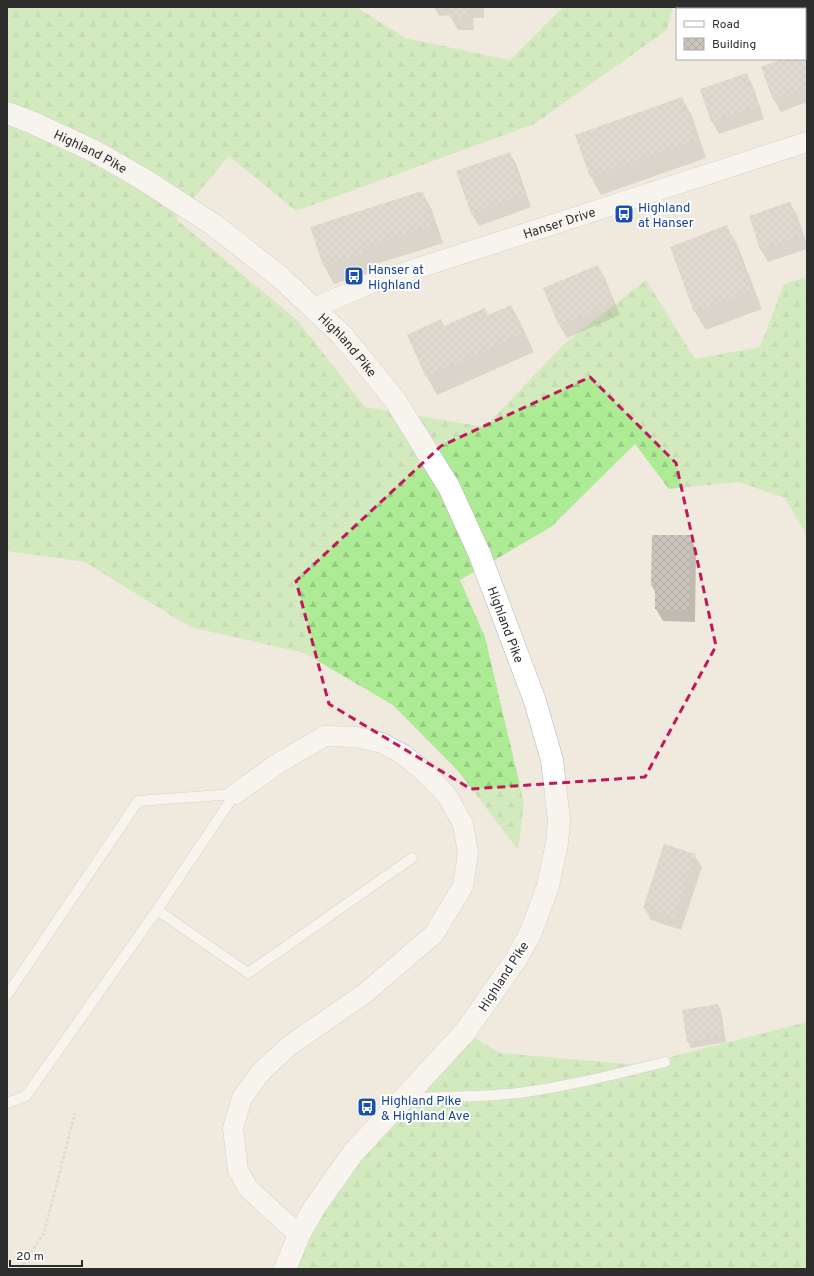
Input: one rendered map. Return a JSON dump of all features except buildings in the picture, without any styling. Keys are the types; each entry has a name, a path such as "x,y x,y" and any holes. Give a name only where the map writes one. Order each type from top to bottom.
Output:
{"street":[{"name":"Highland Pike","path":"7,114 31,122 94,151 143,179 214,226 280,277 342,335 395,400 449,487 483,562 535,701 552,760 559,820 558,843 548,886 531,932 517,958 465,1032 353,1153 314,1208 299,1235 285,1269"},
{"name":"Hanser Drive","path":"314,308 369,284 807,142"},
{"path":"235,794 277,764 325,736 356,736 382,743 404,755 428,775 448,797 463,824 468,853 463,886 434,934 364,994 289,1046 261,1072 242,1098 233,1128 238,1170 248,1188 299,1235"}],"lane":[{"path":"7,1104 26,1096 157,910 235,794"},
{"path":"7,995 138,801 235,794"},
{"path":"157,910 248,973 412,858"},
{"path":"404,1098 455,1097 518,1093 591,1081 665,1062"}],"path":[{"path":"20,1269 44,1233 74,1113"}],"highlighted area":[{"path":"590,377 676,463 716,646 645,777 471,789 329,704 296,581 441,446"}],"green space":[{"path":"7,7 356,7 405,38 510,60 563,7 673,7 667,30 534,124 296,211 229,156 176,219 298,321 365,407 485,427 563,345 646,280 695,359 760,347 784,284 807,277 807,536 785,498 739,482 669,489 635,444 551,527 460,580 485,637 524,803 518,850 459,772 393,705 304,653 190,627 85,562 7,551"},
{"path":"807,1022 807,1269 285,1269 299,1235 465,1032 500,1053 639,1065"}],"place":[{"name":"Highland at Hanser","path":"624,214"},
{"name":"Hanser at Highland","path":"354,276"},
{"name":"Highland Pike & Highland Ave","path":"367,1107"}]}
